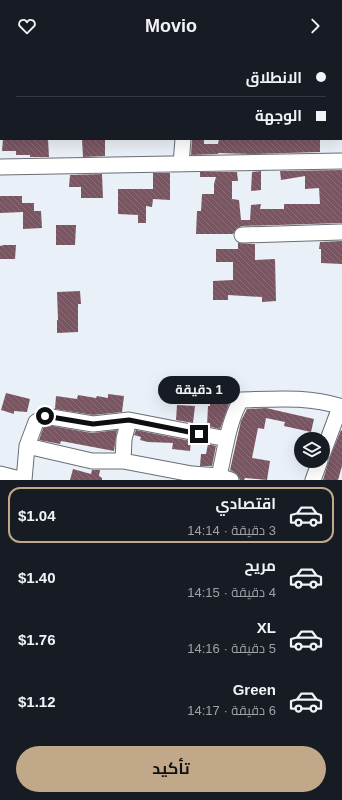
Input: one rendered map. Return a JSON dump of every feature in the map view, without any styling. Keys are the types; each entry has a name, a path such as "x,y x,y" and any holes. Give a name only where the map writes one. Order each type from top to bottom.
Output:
{"street":[{"path":"181,164 183,140"},
{"path":"0,167 342,161"},
{"path":"248,235 342,232"},
{"path":"27,446 92,462 123,461 192,474 225,478 228,439 236,408 241,400 304,399 326,402 341,407 330,435"},
{"path":"0,474 24,480 27,446 36,422 45,416 93,424 129,420 228,439"},
{"path":"123,461 124,439 129,420"},
{"path":"313,480 317,468"}],"building":[{"path":"3,140 48,140 49,157 30,157 30,155 16,155 16,151 2,151"},
{"path":"82,140 105,140 105,156 83,157"},
{"path":"192,140 204,140 204,144 218,144 219,140 320,140 320,152 251,154 218,153 191,155"},
{"path":"342,170 342,223 242,226 237,228 233,234 196,234 197,211 201,211 202,194 214,194 216,177 200,177 200,172 237,172 238,181 232,181 232,199 239,200 241,220 250,220 251,205 261,204 260,209 284,209 284,204 320,204 319,188 305,189 305,176 281,180 280,171"},
{"path":"261,171 261,190 251,191 252,172"},
{"path":"153,173 170,173 170,200 153,199 152,207 146,206 146,223 138,223 138,215 118,214 118,189 153,189"},
{"path":"102,174 103,198 81,198 81,187 69,187 70,175"},
{"path":"0,196 22,196 22,203 34,203 34,211 41,211 42,228 23,229 23,212 0,213"},
{"path":"56,225 76,225 75,245 56,245"},
{"path":"342,241 342,264 321,263 321,249 319,249 320,242"},
{"path":"238,243 255,244 255,260 275,259 276,301 262,302 262,297 228,295 228,300 213,300 213,281 233,280 233,262 216,262 216,249 238,249"},
{"path":"16,245 15,259 0,259 0,246"},
{"path":"80,291 81,304 78,304 78,332 57,333 57,292"},
{"path":"210,383 226,383 226,389 230,390 230,401 220,429 207,426 208,406 210,406"},
{"path":"6,393 30,399 27,412 14,411 14,414 1,410"},
{"path":"108,394 124,396 122,412 93,415 55,409 56,396 77,399 78,395 108,398"},
{"path":"177,405 195,406 193,423 176,420"},
{"path":"266,408 314,419 311,432 284,426 285,422 266,418 264,429 258,428 252,458 270,461 267,480 245,478 244,480 240,480 237,474 230,470 241,421 247,409"},
{"path":"47,425 92,433 117,430 114,451 61,441 60,444 39,440 43,428"},
{"path":"136,430 191,441 190,451 172,449 173,443 148,442 140,440 141,437 134,435"},
{"path":"341,430 342,466 338,480 323,480 327,468 330,468 330,458"},
{"path":"208,444 216,446 212,466 200,466 201,454 206,454"},
{"path":"73,469 91,474 92,470 100,470 99,476 102,480 70,480"}],"route":[{"path":"45,416 93,424 129,420 199,434"}]}
